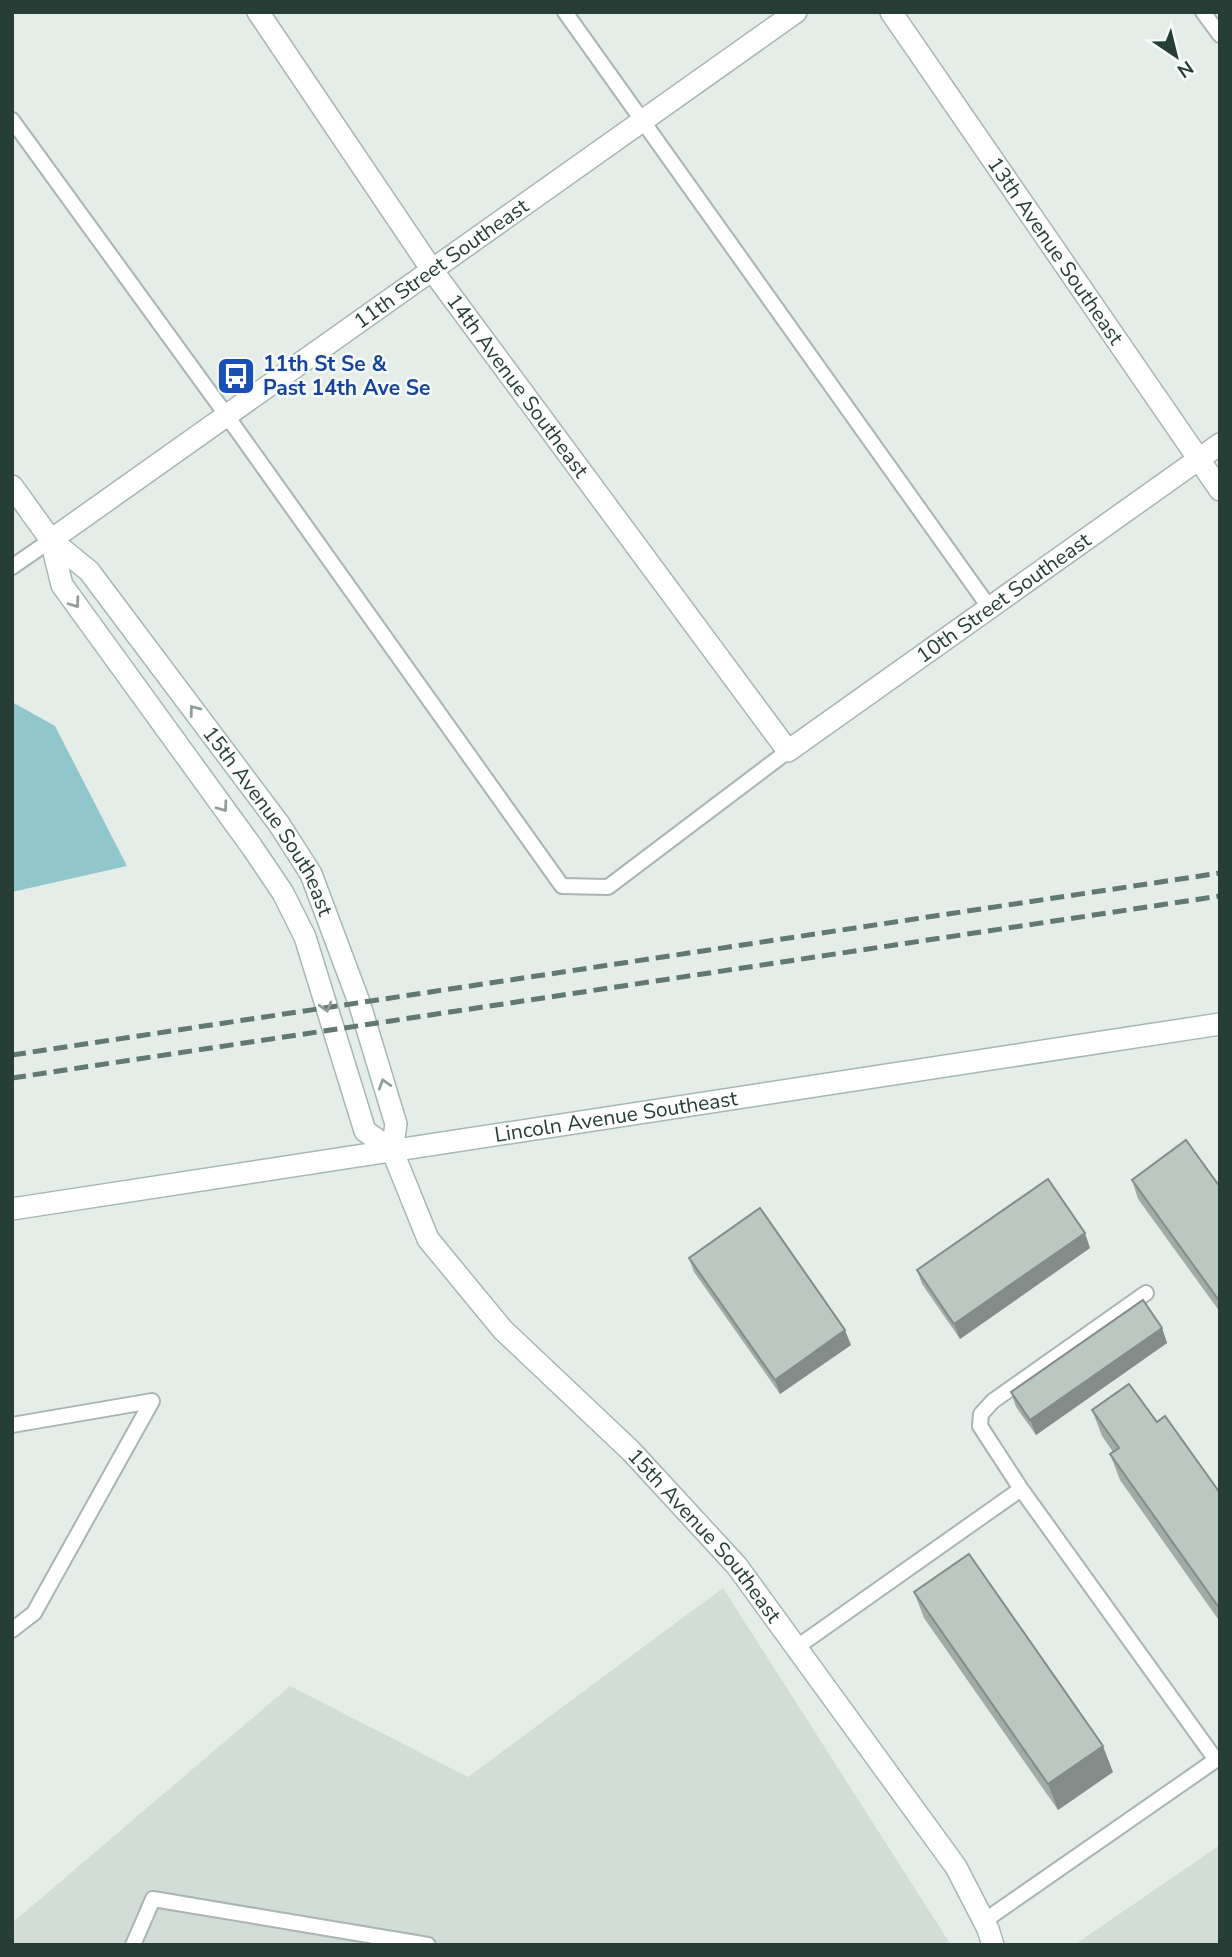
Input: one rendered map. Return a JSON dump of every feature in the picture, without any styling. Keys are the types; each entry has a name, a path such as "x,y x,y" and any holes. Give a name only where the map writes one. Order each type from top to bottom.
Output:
{"street":[{"name":"14th Avenue Southeast","path":"258,12 432,270 788,751"},
{"name":"11th Street Southeast","path":"51,540 796,12"},
{"name":"13th Avenue Southeast","path":"891,12 1220,489"},
{"name":"10th Street Southeast","path":"788,751 1220,444"},
{"name":"15th Avenue Southeast","path":"12,486 51,540 89,571 279,824 311,874 359,1002 396,1124 392,1150 428,1239 503,1329 631,1451 737,1566 956,1867 993,1945"},
{"name":"15th Avenue Southeast","path":"51,540 62,585 253,847 283,893 305,937 365,1131 392,1150"},
{"name":"Lincoln Avenue Southeast","path":"12,1209 1220,1024"}],"lane":[{"path":"565,12 989,607"},
{"path":"1203,12 1220,35"},
{"path":"12,120 562,886 608,887 788,751"},
{"path":"12,567 51,540"},
{"path":"984,1922 1218,1759 1021,1489 980,1426 981,1414 993,1401 1146,1293"},
{"path":"12,1425 152,1401 34,1613 12,1630"},
{"path":"797,1647 1021,1489"},
{"path":"133,1945 153,1899 428,1945"}],"shaded area":[{"path":"723,1588 951,1945 12,1945 12,1923 290,1686 468,1777"},
{"path":"1220,1845 1220,1945 1074,1945"}],"water":[{"path":"12,702 55,726 127,866 12,892"}],"building":[{"path":"1186,1140 1220,1187 1220,1302 1132,1180"},
{"path":"1048,1179 1085,1233 954,1324 917,1270"},
{"path":"760,1208 845,1330 775,1380 689,1258"},
{"path":"1143,1300 1162,1328 1030,1420 1011,1392"},
{"path":"1129,1384 1157,1422 1165,1416 1220,1493 1220,1609 1110,1454 1119,1448 1092,1410"},
{"path":"969,1554 1103,1746 1048,1784 914,1592"}],"railway":[{"path":"12,1055 1220,873"},
{"path":"12,1078 1220,896"}],"place":[{"name":"11th St Se & Past 14th Ave Se","path":"236,376"}]}
